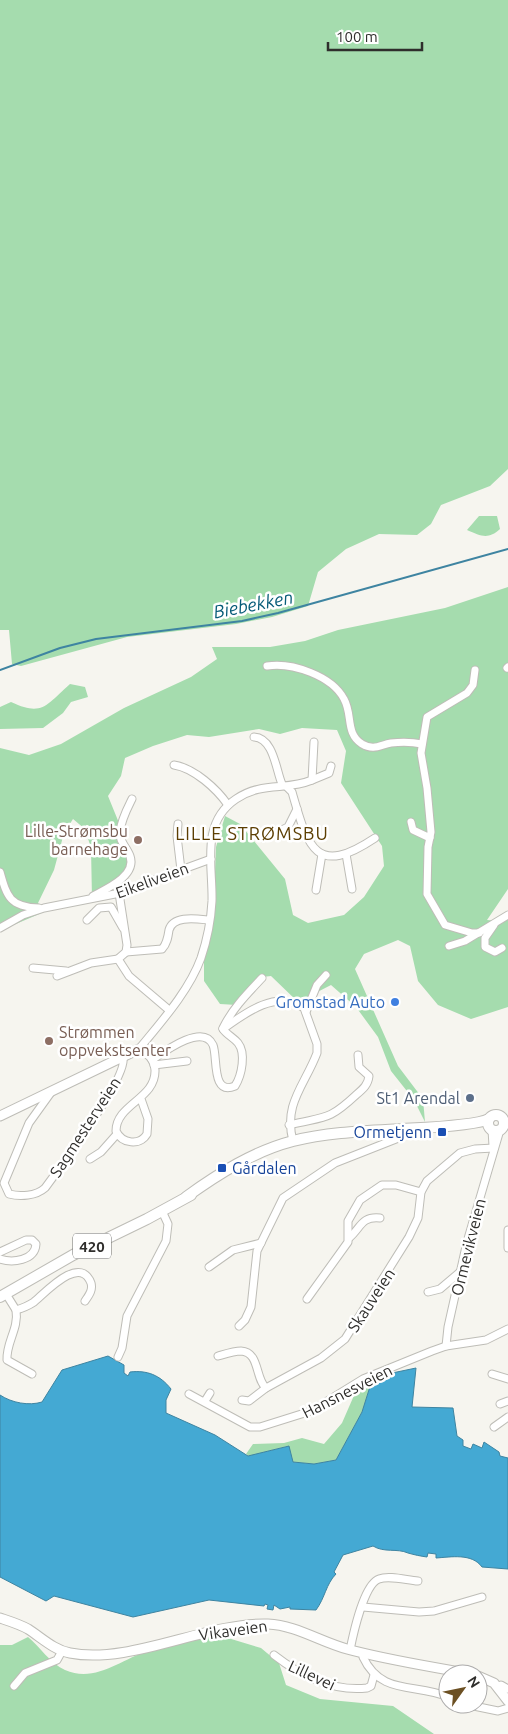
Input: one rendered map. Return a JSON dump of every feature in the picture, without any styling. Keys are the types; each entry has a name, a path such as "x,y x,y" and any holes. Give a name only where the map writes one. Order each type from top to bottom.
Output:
{"main road":[{"path":"0,1116 139,1049"},
{"path":"497,1127 505,1122 505,1118"},
{"name":"420","path":"3,1296 73,1255 162,1211 235,1165 261,1152 293,1141 331,1135 439,1127 497,1127"},
{"name":"Vikaveien","path":"0,1618 27,1629 62,1651 102,1655 235,1627 266,1624 286,1626 350,1650 438,1668"},
{"path":"488,1679 498,1687 508,1701"}],"street":[{"path":"267,666 277,664 294,667 311,673 330,684 344,697 352,734 363,744 375,748 389,744 422,744"},
{"path":"475,670 473,685 467,693 427,716 421,764 427,788 430,838 428,896 437,908 445,925 472,933 479,933"},
{"path":"254,737 261,739 268,747 284,786 292,792 309,843 322,854 333,857 354,852 375,838"},
{"path":"312,780 314,742"},
{"path":"174,765 184,766 196,774 228,805"},
{"path":"141,1099 149,1126 145,1138 134,1143 117,1134 116,1126 119,1119 141,1099 153,1084 153,1063 146,1053 139,1049 193,976 200,958 209,920 210,840 214,825 228,805 246,793 312,780 329,773 331,766"},
{"name":"Eikeliveien","path":"92,898 118,882 129,868 130,856 122,844 120,831 132,799"},
{"path":"278,832 288,827 297,809"},
{"path":"411,822 413,830 430,838"},
{"path":"178,824 176,836 181,870"},
{"path":"316,890 322,854"},
{"path":"346,854 352,888"},
{"name":"Eikeliveien","path":"0,928 22,916 44,908 119,893 211,859"},
{"path":"0,872 5,889 14,902 26,908 44,908"},
{"path":"119,893 127,938 126,952"},
{"path":"87,920 99,908 111,907 127,938"},
{"path":"449,946 465,941 508,916"},
{"path":"57,976 106,960 118,959 126,952 162,949 166,943 170,926 176,921 209,920"},
{"path":"495,922 485,938 485,947 495,952 502,948"},
{"path":"118,959 129,976 169,1010"},
{"path":"33,968 42,967 61,972 72,970"},
{"path":"306,1012 317,986 326,974"},
{"path":"223,1029 240,999 249,993 262,978"},
{"path":"223,1029 257,1008 275,1001 290,1001 304,1008 317,1044 315,1058 308,1069 292,1106 289,1125 293,1141"},
{"path":"153,1063 192,1037 201,1036 208,1038 213,1044 218,1079 221,1084 226,1087 235,1086 242,1062 242,1051 239,1044 223,1029"},
{"path":"289,1125 324,1119 334,1114 367,1085 369,1076 359,1067 358,1055"},
{"name":"Sagmesterveien","path":"52,1091 25,1131 4,1183 4,1187 9,1194 26,1195 40,1192 44,1188 76,1147 101,1107 122,1070 123,1058"},
{"path":"153,1063 187,1061"},
{"name":"Ormevikveien","path":"446,1346 460,1272 494,1148 497,1127"},
{"path":"239,1326 246,1320 251,1307 260,1243 278,1203 289,1192 335,1163 396,1139 402,1130"},
{"path":"90,1159 100,1152 117,1134"},
{"path":"307,1299 346,1246 349,1216 360,1200 377,1187 396,1185 421,1192 427,1181 460,1153 475,1149 494,1148"},
{"name":"Skauveien","path":"242,1400 249,1401 266,1388 321,1358 345,1340 409,1237 418,1218 421,1192"},
{"path":"118,1357 122,1348 127,1316 166,1241 168,1224 162,1211"},
{"path":"348,1238 363,1220 372,1217 380,1218"},
{"path":"508,1230 508,1248"},
{"path":"0,1252 26,1240 32,1240 36,1244 35,1250 29,1256 16,1261 0,1259"},
{"path":"209,1267 233,1250 260,1243"},
{"path":"428,1292 440,1289 460,1272"},
{"path":"16,1310 32,1304 62,1278 72,1273 84,1274 90,1282 91,1292 85,1301"},
{"path":"3,1296 16,1310 16,1327 6,1352 7,1360 32,1374"},
{"name":"Hansnesveien","path":"188,1394 205,1401 250,1427 260,1427 311,1411 363,1379 446,1346 486,1340 508,1329"},
{"path":"218,1356 242,1351 248,1354 255,1360 260,1380 266,1388"},
{"path":"492,1374 508,1379"},
{"path":"205,1401 210,1393"},
{"path":"500,1404 508,1401"},
{"path":"494,1427 508,1417"},
{"path":"350,1650 356,1620 371,1586 377,1580 418,1580"},
{"path":"362,1607 434,1611 482,1597"},
{"path":"14,1686 25,1673 57,1660 62,1651"},
{"path":"364,1653 363,1658 374,1675 398,1687 438,1692"},
{"name":"Lillevei","path":"274,1654 297,1671 341,1689 367,1688 371,1686 374,1675"},
{"path":"498,1687 502,1684 508,1689"},
{"path":"488,1709 498,1711 508,1708"}],"green space":[{"path":"0,0 508,0 508,469 490,486 441,505 431,524 417,535 379,534 346,549 318,572 308,606 272,617 236,624 127,637 21,666 12,664 9,630 0,630"},
{"path":"479,516 497,516 500,529 488,536 467,530"},
{"path":"508,587 508,889 487,920 498,921 508,915 508,1007 471,1019 438,1005 418,981 410,946 398,940 364,954 355,969 398,1066 423,1099 425,1122 414,1100 391,1071 378,1037 356,1007 331,985 298,1002 271,976 262,977 237,1005 220,1004 204,981 204,955 213,921 216,847 225,816 240,824 285,879 293,915 308,923 344,915 364,897 384,866 382,846 341,783 346,751 337,730 302,728 280,734 259,729 209,737 187,735 153,746 125,758 121,776 108,796 130,850 130,875 109,895 92,899 91,848 85,829 73,819 64,833 54,870 38,903 44,912 0,929 0,748 29,755 61,744 124,708 191,677 217,659 212,647 270,647 305,641 338,630 445,608"},
{"path":"70,684 85,687 88,697 71,702 63,713 43,728 0,729 0,707 11,702 30,708 44,706"},
{"path":"372,1382 362,1412 336,1460 314,1464 293,1462 288,1446 249,1456 246,1454 253,1444 284,1443 302,1438 324,1444 342,1423 359,1384"},
{"path":"218,1635 261,1648 279,1663 286,1685 320,1699 393,1706 434,1734 0,1734 0,1645 12,1645 28,1637 60,1667 76,1673 87,1674 108,1669 156,1648"}],"water":[{"path":"108,1356 124,1365 124,1373 128,1376 130,1372 148,1373 158,1377 167,1384 171,1389 166,1400 166,1413 215,1435 248,1456 289,1446 293,1462 314,1464 336,1460 362,1412 373,1377 416,1368 412,1407 453,1408 457,1436 463,1440 463,1446 471,1449 473,1444 482,1448 484,1442 499,1452 500,1456 508,1458 508,1569 482,1567 467,1558 436,1558 436,1554 428,1553 427,1557 373,1546 343,1555 334,1572 336,1574 316,1610 290,1609 290,1607 280,1609 274,1605 273,1610 267,1609 268,1605 265,1604 264,1606 209,1600 133,1617 54,1596 46,1601 0,1577 0,1395 21,1403 32,1404 42,1402 62,1370"}],"waterway":[{"name":"Biebekken","path":"0,670 60,648 96,639 242,621 278,613 508,549"}],"place":[{"name":"Lille-Strømsbu barnehage","path":"138,840"},
{"name":"Gromstad Auto","path":"395,1002"},
{"name":"Strømmen oppvekstsenter","path":"49,1041"},
{"name":"St1 Arendal","path":"470,1098"},
{"name":"Ormetjenn","path":"442,1132"},
{"name":"Gårdalen","path":"222,1168"}],"district":[{"name":"LILLE STRØMSBU","path":"252,833"}]}
